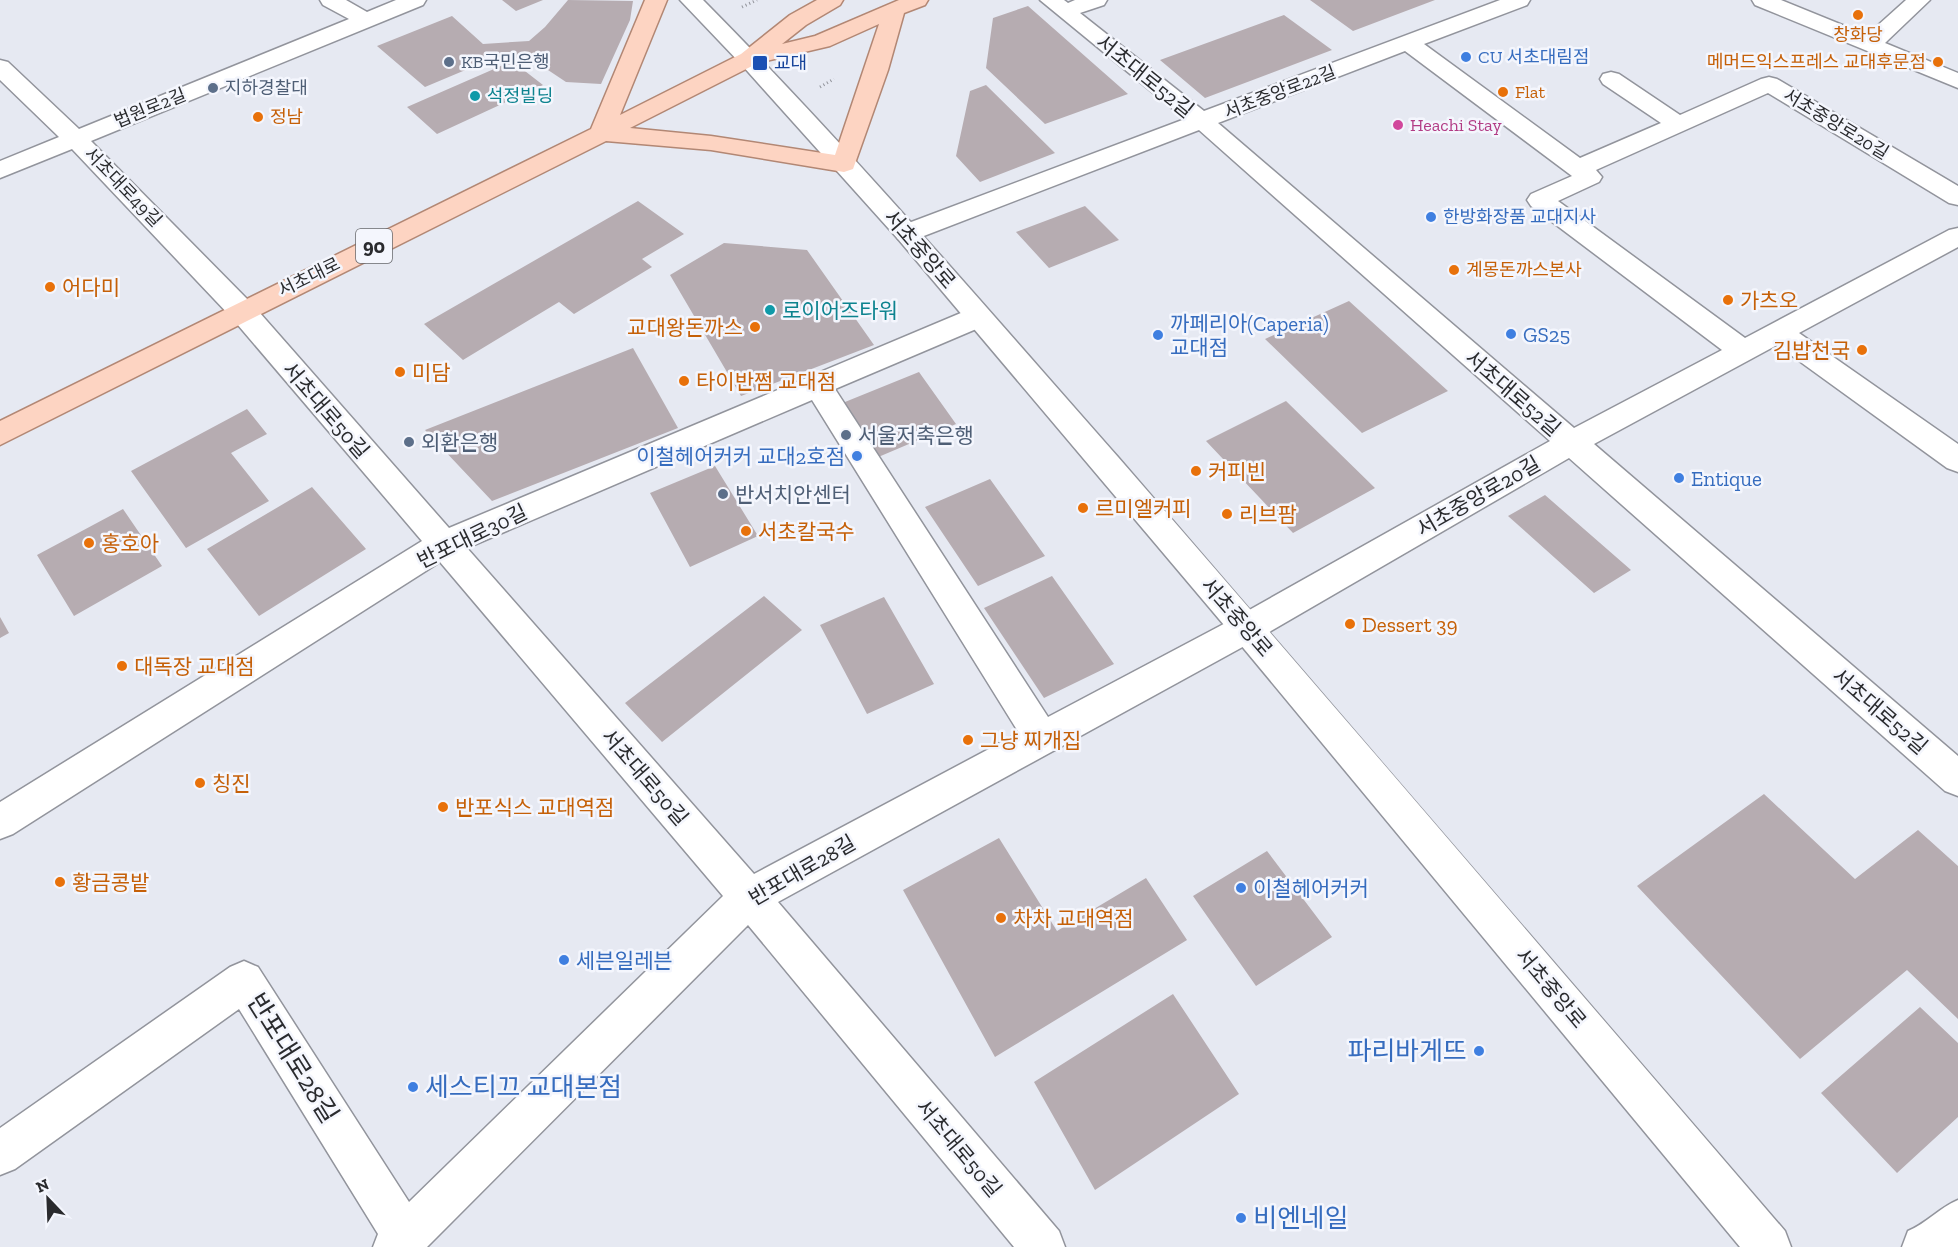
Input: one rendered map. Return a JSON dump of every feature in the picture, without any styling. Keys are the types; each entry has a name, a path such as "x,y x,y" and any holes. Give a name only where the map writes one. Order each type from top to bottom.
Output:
{"main road":[{"path":"656,0 601,133 711,143 844,164 877,70 894,11"},
{"name":"서초대로","path":"0,434 749,59 798,20 832,0"},
{"name":"서초대로","path":"749,59 822,41 916,0"}],"street":[{"path":"331,0 366,20"},
{"name":"법원로2길","path":"0,170 415,0"},
{"name":"서초중앙로","path":"691,0 749,59 907,233 1247,628 1769,1247"},
{"name":"서초대로52길","path":"1058,5 1096,0"},
{"name":"서초중앙로22길","path":"907,233 1519,0"},
{"path":"1763,0 1958,81"},
{"path":"1870,44 1919,0"},
{"name":"서초대로52길","path":"1058,5 1203,122 1958,779"},
{"path":"1408,43 1590,177 1540,200 1743,351"},
{"name":"서초대로49길","path":"0,68 75,139 242,311"},
{"path":"1611,79 1678,124"},
{"name":"서초중앙로20길","path":"1579,168 1768,84 1958,197"},
{"name":"서초중앙로20길","path":"1247,628 1571,443 1958,236"},
{"name":"서초대로50길","path":"242,311 442,545 749,897 1027,1241"},
{"name":"반포대로30길","path":"0,822 442,545 978,317"},
{"path":"1778,332 1958,460"},
{"path":"818,386 1042,738"},
{"name":"반포대로28길","path":"0,1154 244,981 400,1242 749,897 1247,628"},
{"path":"1924,1247 1939,1240 1958,1222"}],"building":[{"path":"502,0 543,0 516,11"},
{"path":"568,0 633,1 630,20 601,84 566,82 530,58 494,58 425,87 377,46 452,16 483,44 529,41 545,27"},
{"path":"1310,0 1435,0 1353,31"},
{"path":"1028,6 1128,94 1045,124 986,68 993,18"},
{"path":"1284,15 1332,50 1205,98 1160,60"},
{"name":"석정빌딩","path":"512,61 543,85 437,134 407,107"},
{"path":"986,85 1055,153 980,182 956,156 970,91"},
{"path":"638,201 684,234 642,259 652,267 574,314 559,302 463,360 424,324"},
{"path":"1085,206 1119,240 1049,268 1016,232"},
{"name":"로이어즈타워","path":"724,243 807,250 874,345 741,396 670,275"},
{"path":"1349,301 1448,391 1362,433 1265,339"},
{"path":"633,348 678,428 492,501 425,430"},
{"path":"919,372 956,424 876,458 840,404"},
{"path":"1286,401 1375,488 1293,533 1206,441"},
{"path":"247,409 267,434 231,453 269,501 186,548 131,471"},
{"path":"715,466 758,536 690,567 650,493"},
{"path":"990,479 1045,556 978,586 925,507"},
{"path":"312,487 366,549 259,616 207,549"},
{"path":"1545,495 1631,570 1594,593 1508,516"},
{"path":"123,509 162,566 74,616 37,555"},
{"path":"1052,576 1114,664 1044,698 984,608"},
{"path":"764,596 802,630 662,742 625,703"},
{"path":"884,597 934,684 867,714 820,625"},
{"path":"0,617 9,633 0,638"},
{"path":"1764,794 1855,879 1918,830 1958,866 1958,1019 1907,970 1800,1059 1637,886"},
{"path":"999,838 1057,931 1146,878 1187,940 995,1057 903,890"},
{"path":"1267,851 1332,937 1256,986 1193,896"},
{"path":"1173,994 1239,1094 1095,1190 1034,1082"},
{"path":"1920,1007 1958,1043 1958,1117 1897,1173 1821,1093"}],"place":[{"name":"창화당","path":"1858,15"},
{"name":"CU 서초대림점","path":"1466,57"},
{"name":"KB국민은행","path":"449,62"},
{"name":"메머드익스프레스 교대후문점","path":"1938,62"},
{"name":"교대","path":"760,63"},
{"name":"지하경찰대","path":"213,88"},
{"name":"Flat","path":"1503,92"},
{"name":"석정빌딩","path":"475,96"},
{"name":"정남","path":"258,117"},
{"name":"Heachi Stay","path":"1398,125"},
{"name":"한방화장품 교대지사","path":"1431,217"},
{"name":"계몽돈까스본사","path":"1454,270"},
{"name":"어다미","path":"50,287"},
{"name":"가츠오","path":"1728,300"},
{"name":"로이어즈타워","path":"770,310"},
{"name":"교대왕돈까스","path":"755,327"},
{"name":"GS25","path":"1511,334"},
{"name":"까페리아(Caperia) 교대점","path":"1158,335"},
{"name":"김밥천국","path":"1862,350"},
{"name":"미담","path":"400,372"},
{"name":"타이반쩜 교대점","path":"684,381"},
{"name":"서울저축은행","path":"846,435"},
{"name":"외환은행","path":"409,442"},
{"name":"이철헤어커커 교대2호점","path":"857,456"},
{"name":"커피빈","path":"1196,471"},
{"name":"Entique","path":"1679,478"},
{"name":"반서치안센터","path":"723,494"},
{"name":"르미엘커피","path":"1083,508"},
{"name":"리브팜","path":"1227,514"},
{"name":"서초칼국수","path":"746,531"},
{"name":"홍호아","path":"89,543"},
{"name":"Dessert 39","path":"1350,624"},
{"name":"대독장 교대점","path":"122,666"},
{"name":"그냥 찌개집","path":"968,740"},
{"name":"칭진","path":"200,783"},
{"name":"반포식스 교대역점","path":"443,807"},
{"name":"황금콩밭","path":"60,882"},
{"name":"이철헤어커커","path":"1241,888"},
{"name":"차차 교대역점","path":"1001,918"},
{"name":"세븐일레븐","path":"564,960"},
{"name":"파리바게뜨","path":"1479,1051"},
{"name":"세스티끄 교대본점","path":"413,1087"},
{"name":"비엔네일","path":"1241,1218"}]}
